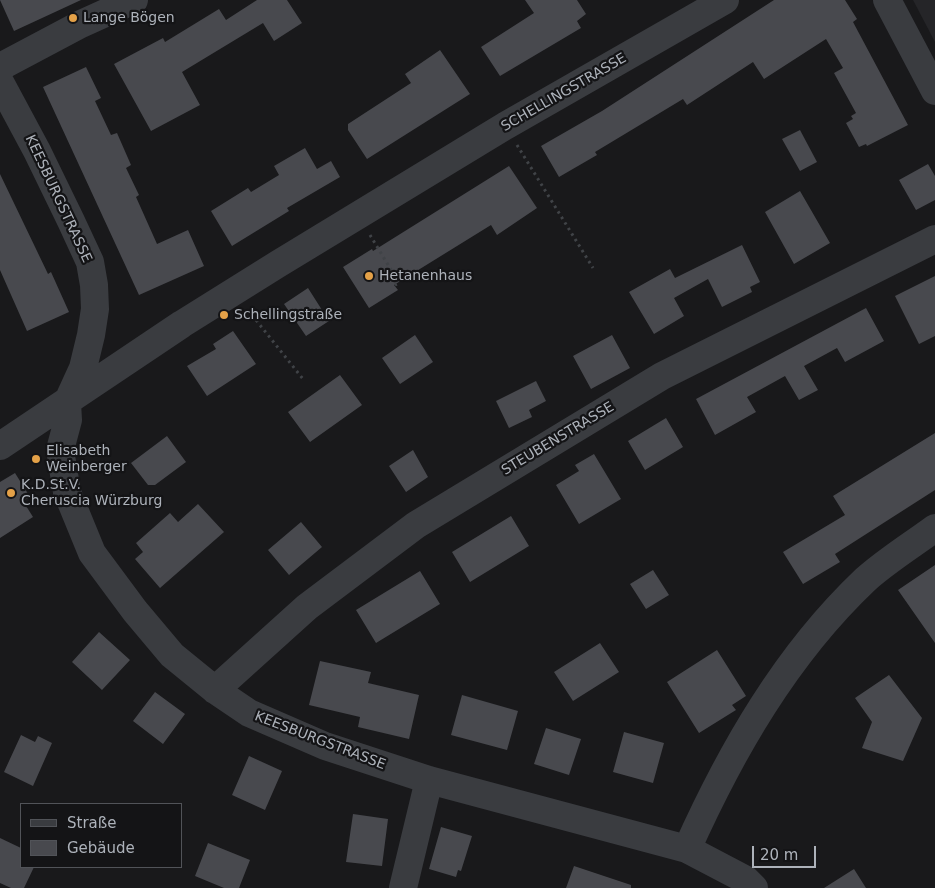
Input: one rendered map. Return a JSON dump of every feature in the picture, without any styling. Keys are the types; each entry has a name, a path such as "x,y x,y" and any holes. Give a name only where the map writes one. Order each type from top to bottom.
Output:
{"street":[{"path":"0,67 82,24 134,0"},
{"name":"SCHELLINGSTRASSE","path":"0,446 234,292 505,126 725,0"},
{"path":"887,0 935,91"},
{"name":"KEESBURGSTRASSE","path":"0,82 37,150 90,262 95,309 91,335 83,368 67,403 68,420 60,450 67,492 92,553 135,611 172,655 215,690 249,713 325,746 429,780 687,850 746,880 754,888"},
{"name":"STEUBENSTRASSE","path":"215,690 307,607 416,525 662,376 935,239"},
{"path":"687,850 730,761 766,701 809,639 866,579 935,528"},
{"path":"403,888 429,780"}],"path":[{"path":"505,126 593,268"},
{"path":"373,239 399,283 394,285"},
{"path":"234,292 303,379"}],"shaded area":[{"path":"913,0 935,0 935,42"}],"building":[{"path":"0,0 81,0 14,31"},
{"path":"257,0 287,0 302,23 274,41 263,23 182,72 200,105 151,131 114,64 163,38 165,42 219,9 226,20"},
{"path":"525,0 577,0 586,14 577,21 581,28 500,76 481,47 534,13"},
{"path":"774,0 845,0 857,19 853,22 908,125 867,146 866,144 859,147 846,123 853,119 851,116 856,113 834,73 843,68 826,39 764,79 753,62 687,105 683,99 595,152 597,155 559,177 541,146 602,111"},
{"path":"440,50 470,94 367,159 348,130 348,124 411,83 405,74"},
{"path":"86,67 101,98 95,101 111,135 117,133 131,165 126,168 139,195 136,197 157,244 188,230 204,266 139,295 43,87"},
{"path":"800,130 817,162 800,171 782,139"},
{"path":"305,148 317,169 331,161 340,177 287,208 289,211 232,246 211,211 248,188 251,192 279,175 274,166"},
{"path":"928,164 935,176 935,200 916,210 899,180"},
{"path":"509,166 537,208 497,235 491,225 394,285 398,290 369,308 343,267 372,249 373,251"},
{"path":"0,174 48,274 51,272 69,312 27,331 0,270"},
{"path":"800,191 830,243 794,264 765,212"},
{"path":"742,245 760,282 750,287 752,292 722,307 708,279 674,298 684,316 654,334 629,292 670,269 675,278"},
{"path":"935,276 935,336 919,344 895,296"},
{"path":"308,288 329,321 306,336 284,304"},
{"path":"866,308 884,341 845,362 837,348 804,366 818,390 799,400 785,376 747,397 756,412 715,435 696,399"},
{"path":"233,331 256,364 207,396 187,366 216,349 213,344"},
{"path":"415,335 433,362 400,384 382,358"},
{"path":"612,335 630,368 591,389 573,356"},
{"path":"340,375 362,405 310,442 288,412"},
{"path":"536,381 546,401 529,410 532,417 509,428 496,401"},
{"path":"666,418 683,447 645,470 628,441"},
{"path":"935,433 935,490 835,554 840,562 803,584 783,552 845,515 833,496"},
{"path":"167,436 186,462 155,485 148,485 131,463"},
{"path":"413,450 428,477 406,492 389,466"},
{"path":"594,454 621,499 579,524 556,485 579,471 575,465"},
{"path":"15,473 30,497 23,501 33,517 0,538 0,482"},
{"path":"198,504 224,532 160,588 135,559 143,552 136,543 170,513 178,522"},
{"path":"511,516 529,546 470,582 452,552"},
{"path":"301,522 322,547 289,575 268,550"},
{"path":"935,565 935,643 898,590"},
{"path":"653,570 669,595 646,609 630,584"},
{"path":"420,571 440,604 376,643 356,610"},
{"path":"99,632 130,660 102,690 72,662"},
{"path":"600,643 619,672 573,701 554,672"},
{"path":"717,650 746,696 732,705 736,710 699,733 667,682"},
{"path":"320,661 371,672 368,683 419,695 409,739 358,727 360,717 309,705"},
{"path":"889,675 922,718 903,761 862,748 872,722 855,698"},
{"path":"155,692 185,714 163,744 133,721"},
{"path":"462,695 518,711 507,750 451,735"},
{"path":"546,728 581,739 569,775 534,764"},
{"path":"624,732 664,743 653,783 613,772"},
{"path":"21,735 35,742 38,736 52,743 33,786 4,772"},
{"path":"249,756 282,771 265,810 232,795"},
{"path":"353,814 388,819 382,866 346,862"},
{"path":"441,827 472,836 461,871 458,870 456,877 429,869"},
{"path":"0,838 20,848 20,868 34,868 24,888 11,888 0,883"},
{"path":"208,843 250,860 239,888 224,888 195,876"},
{"path":"574,866 631,885 631,888 566,888"},
{"path":"854,869 866,888 824,888"}],"place":[{"name":"Lange Bögen","path":"73,18"},
{"name":"Hetanenhaus","path":"369,276"},
{"name":"Schellingstraße","path":"224,315"},
{"name":"Elisabeth Weinberger","path":"36,459"},
{"name":"K.D.St.V. Cheruscia Würzburg","path":"11,493"}]}
